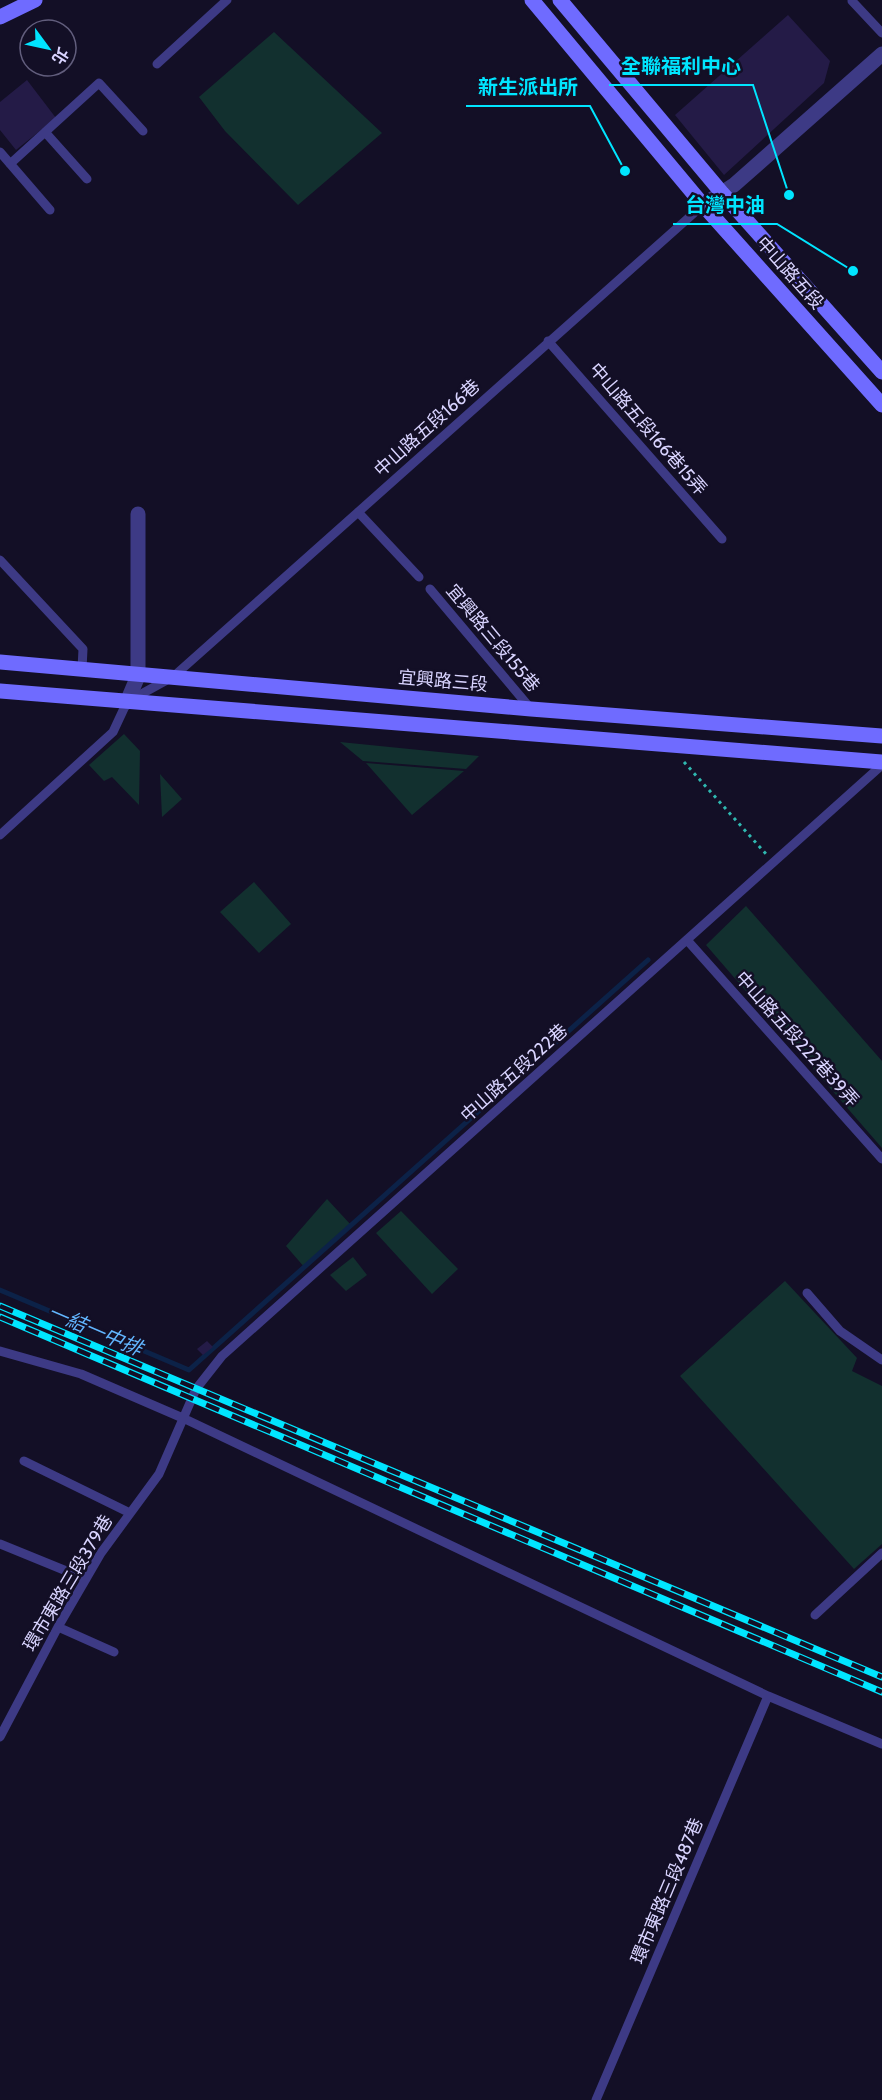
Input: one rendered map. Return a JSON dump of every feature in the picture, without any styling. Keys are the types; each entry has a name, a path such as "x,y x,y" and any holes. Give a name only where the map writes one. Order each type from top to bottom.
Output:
{"street":[{"path":"0,17 35,0"},
{"name":"中山路五段","path":"532,0 703,205 882,405"},
{"name":"中山路五段","path":"560,0 722,193 882,372"},
{"path":"703,205 722,193 882,54"},
{"path":"127,702 138,676 138,514"},
{"name":"宜興路三段","path":"0,662 531,709 882,736"},
{"path":"0,691 882,764"}],"lane":[{"path":"157,64 227,0"},
{"path":"852,1 882,33"},
{"path":"10,164 99,83 143,132"},
{"path":"45,132 87,178"},
{"path":"0,152 50,210"},
{"name":"中山路五段166巷","path":"127,702 174,676 703,205"},
{"name":"中山路五段166巷15弄","path":"548,341 722,539"},
{"path":"358,512 419,577"},
{"path":"0,560 83,649 82,669"},
{"name":"宜興路三段155巷","path":"430,589 531,709"},
{"path":"0,835 113,732 127,702"},
{"name":"中山路五段222巷","path":"185,1419 196,1389 222,1356 882,764"},
{"name":"中山路五段222巷39弄","path":"687,940 882,1160"},
{"path":"807,1293 840,1331 882,1360"},
{"path":"0,1351 81,1374 185,1419 768,1696 882,1744"},
{"name":"環市東路三段379巷","path":"0,1737 58,1627 86,1580 159,1474 185,1419"},
{"path":"24,1461 73,1483 130,1513"},
{"path":"0,1544 86,1580"},
{"path":"815,1615 882,1553"},
{"path":"58,1627 114,1652"},
{"name":"環市東路三段487巷","path":"596,2100 768,1696"}],"path":[{"path":"669,745 773,862"}],"green space":[{"path":"274,32 382,133 298,205 225,131 199,97"},
{"path":"124,734 140,751 139,805 112,777 104,781 89,765"},
{"path":"340,742 479,756 466,769 363,761"},
{"path":"366,763 464,771 412,815"},
{"path":"160,774 182,799 162,817"},
{"path":"254,882 291,924 259,953 220,912"},
{"path":"746,906 882,1061 882,1148 706,945"},
{"path":"327,1199 351,1225 305,1268 286,1246"},
{"path":"401,1211 458,1269 432,1294 376,1233"},
{"path":"353,1257 367,1275 346,1291 330,1275"},
{"path":"785,1281 857,1358 852,1371 882,1386 882,1544 854,1569 680,1376"}],"building":[{"path":"788,15 830,61 824,83 724,175 675,115"},
{"path":"27,80 56,118 16,150 0,130 0,102"},
{"path":"207,1341 213,1347 203,1355 197,1349"}],"waterway":[{"name":"一結一中排","path":"0,1290 189,1370 648,960"}],"railway":[{"path":"0,1306 882,1677"},
{"path":"0,1317 882,1692"}],"place":[{"name":"新生派出所","path":"625,171"},
{"name":"全聯福利中心","path":"789,195"},
{"name":"台灣中油","path":"853,271"}]}
